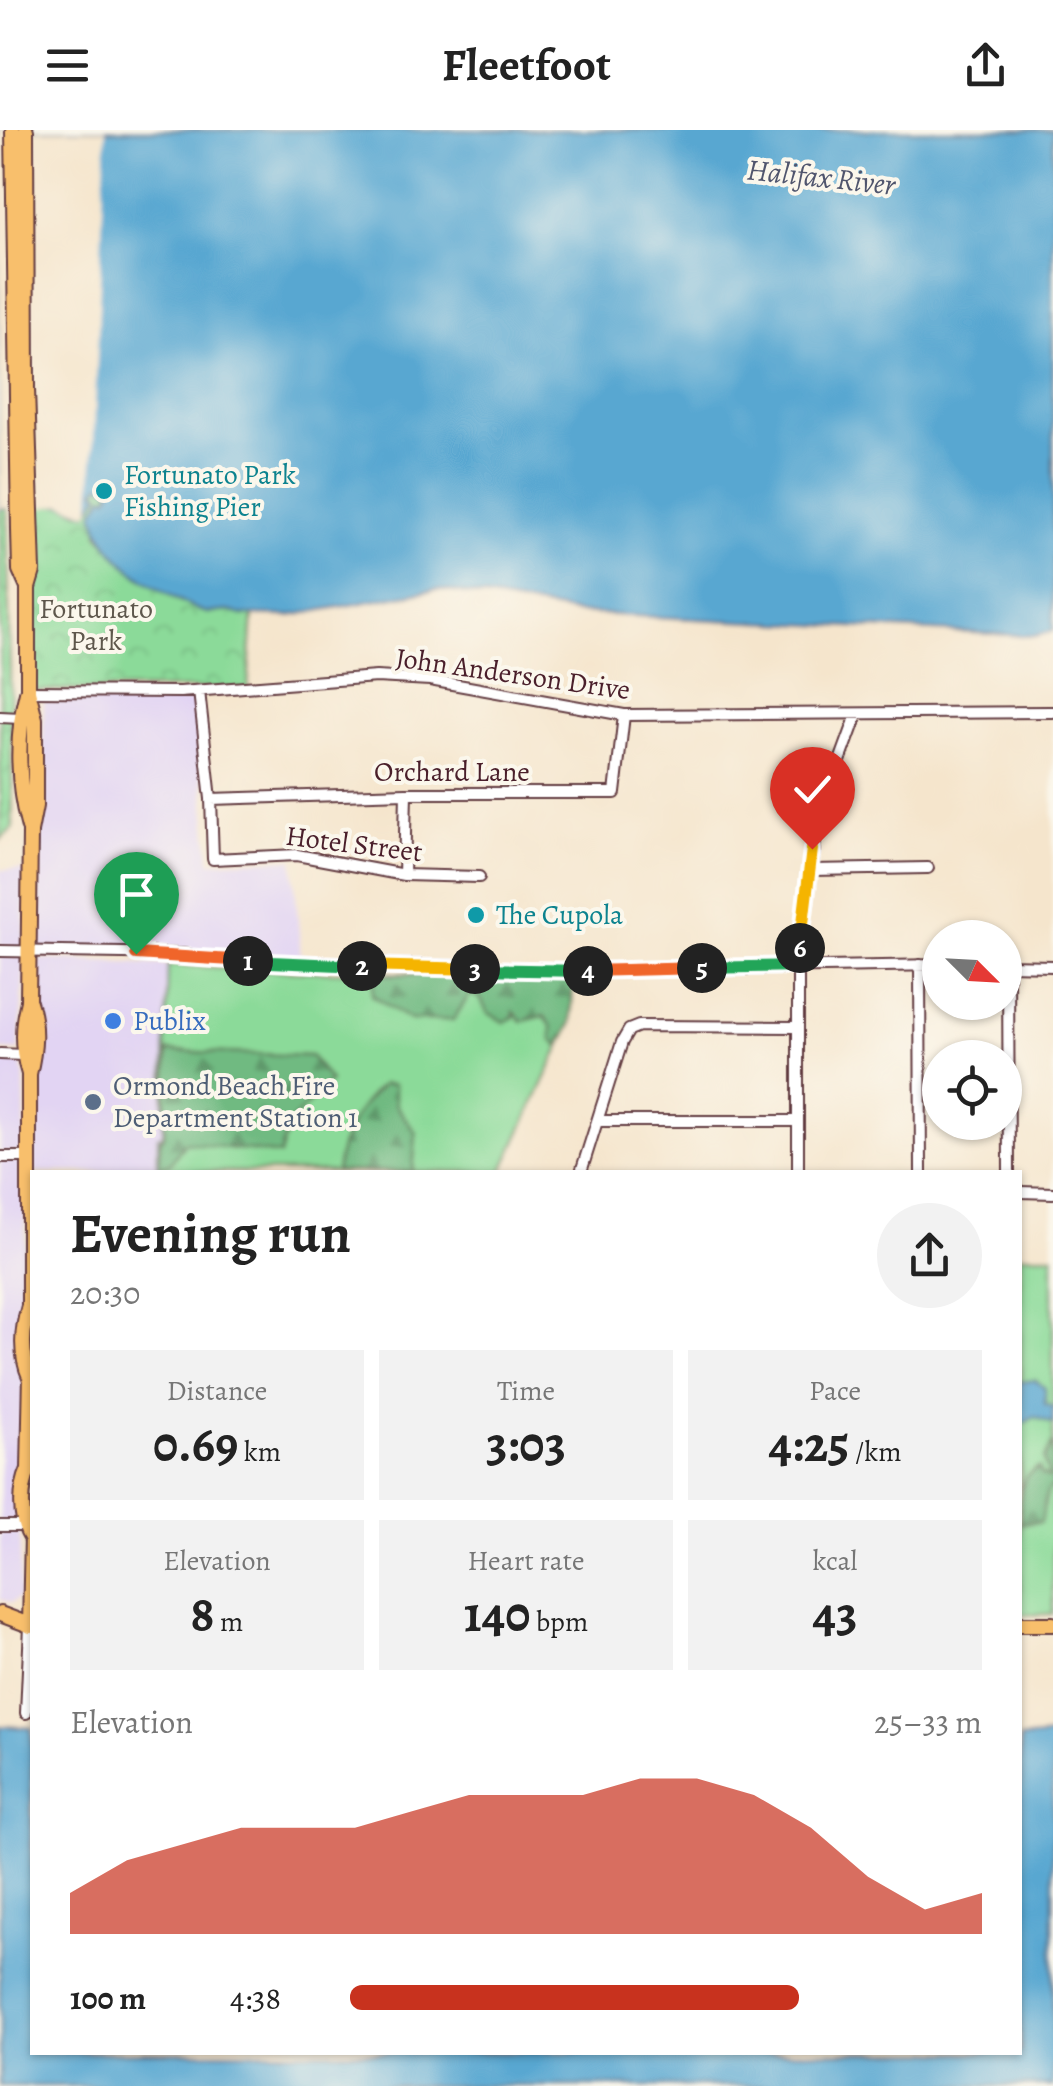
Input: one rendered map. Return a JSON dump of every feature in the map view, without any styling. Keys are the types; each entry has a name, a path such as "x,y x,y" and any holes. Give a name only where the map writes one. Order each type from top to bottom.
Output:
{"main road":[{"path":"14,130 25,530"},
{"path":"26,130 25,530 20,570 28,588 28,691 35,719 33,761"},
{"path":"28,691 20,718 23,807 30,832"},
{"path":"20,718 30,731 35,806 30,832 28,1001 23,1019 23,1056 29,1074"},
{"path":"28,1001 34,1019 34,1053 29,1074 30,1234"},
{"path":"30,1313 24,1325 24,1363 30,1372"},
{"path":"30,1472 23,1482 30,1580"},
{"path":"0,1614 30,1626"},
{"path":"1022,1624 1053,1624"}],"street":[{"name":"John Anderson Drive","path":"28,691 199,691 376,677 430,680 624,715 1053,712"},
{"name":"Hotel Street","path":"199,691 214,860 296,855 404,875 479,876"},
{"name":"Orchard Lane","path":"211,800 406,793 615,793 624,715"},
{"path":"798,1170 798,966 818,821 857,716"},
{"path":"0,717 20,718"},
{"path":"404,875 406,793"},
{"path":"811,870 928,868"},
{"path":"0,952 184,954 212,960 602,971 920,965 921,1170"},
{"path":"1022,965 1053,966"},
{"path":"1007,1020 1009,1170"},
{"path":"581,1170 628,1030 639,1026 798,1027"},
{"path":"0,1054 23,1056"},
{"path":"597,1121 798,1121"},
{"path":"0,1157 29,1157"},
{"path":"1022,1192 1053,1192"},
{"path":"0,1526 29,1533"},
{"path":"26,1714 30,1644"}],"shaded area":[{"path":"44,700 196,700 210,862 293,859 301,958 38,949"},
{"path":"0,870 25,870 25,949 0,947"},
{"path":"0,955 25,957 19,1051 0,1050"},
{"path":"38,959 168,965 163,1136 158,1137 158,1170 33,1170 34,1077 39,1053"},
{"path":"0,1058 20,1059 24,1074 25,1153 0,1153"},
{"path":"0,1161 25,1161 25,1462 19,1523 0,1523"},
{"path":"0,1531 20,1531 20,1597 11,1603 0,1599"}],"green space":[{"name":"Fortunato Park","path":"100,484 112,491 98,534 136,573 181,602 208,613 253,614 248,688 28,691 30,505 64,504 80,512 101,493 96,490"},
{"path":"7,508 13,828 0,840 0,509"},
{"path":"168,965 573,977 571,1024 503,1170 158,1170 158,1136 163,1135"},
{"path":"374,974 573,977 571,1024 560,1047 552,1039 552,1027 544,1016 522,1021 514,1012 514,1017 504,1022 487,1012 480,998 470,994 453,1020 410,1020 372,995"},
{"path":"168,1051 311,1056 330,1081 289,1124 280,1155 185,1142 170,1164 159,1167"},
{"path":"383,1084 394,1085 396,1105 416,1133 413,1170 336,1170 341,1147 365,1103"},
{"path":"1022,1255 1053,1255 1053,1614 1022,1615"},
{"path":"1053,1442 1053,1485 1047,1492 1041,1522 1022,1524 1022,1484 1039,1468 1049,1478 1044,1460"}],"water":[{"name":"Halifax River","path":"0,130 1053,130 1053,631 1035,636 577,613 438,589 289,616 198,610 149,583 108,545 94,512 112,491 101,484 96,490 101,494 87,513 63,504 0,509"},
{"path":"1035,1380 1045,1388 1045,1404 1053,1407 1053,1424 1035,1417 1022,1424 1022,1382"},
{"path":"0,1726 30,1728 30,2055 1022,2055 1022,1739 1053,1736 1053,2086 0,2086"}],"pier":[{"path":"0,130 106,130 91,510 87,513 63,504 8,513 7,508 0,508"}],"place":[{"name":"Fortunato Park Fishing Pier","path":"104,491"},
{"name":"The Cupola","path":"476,915"},
{"name":"Publix","path":"113,1021"},
{"name":"Ormond Beach Fire Department Station 1","path":"93,1102"}],"route":[{"path":"136,954 357,966 602,971 798,966 812,849"}]}
